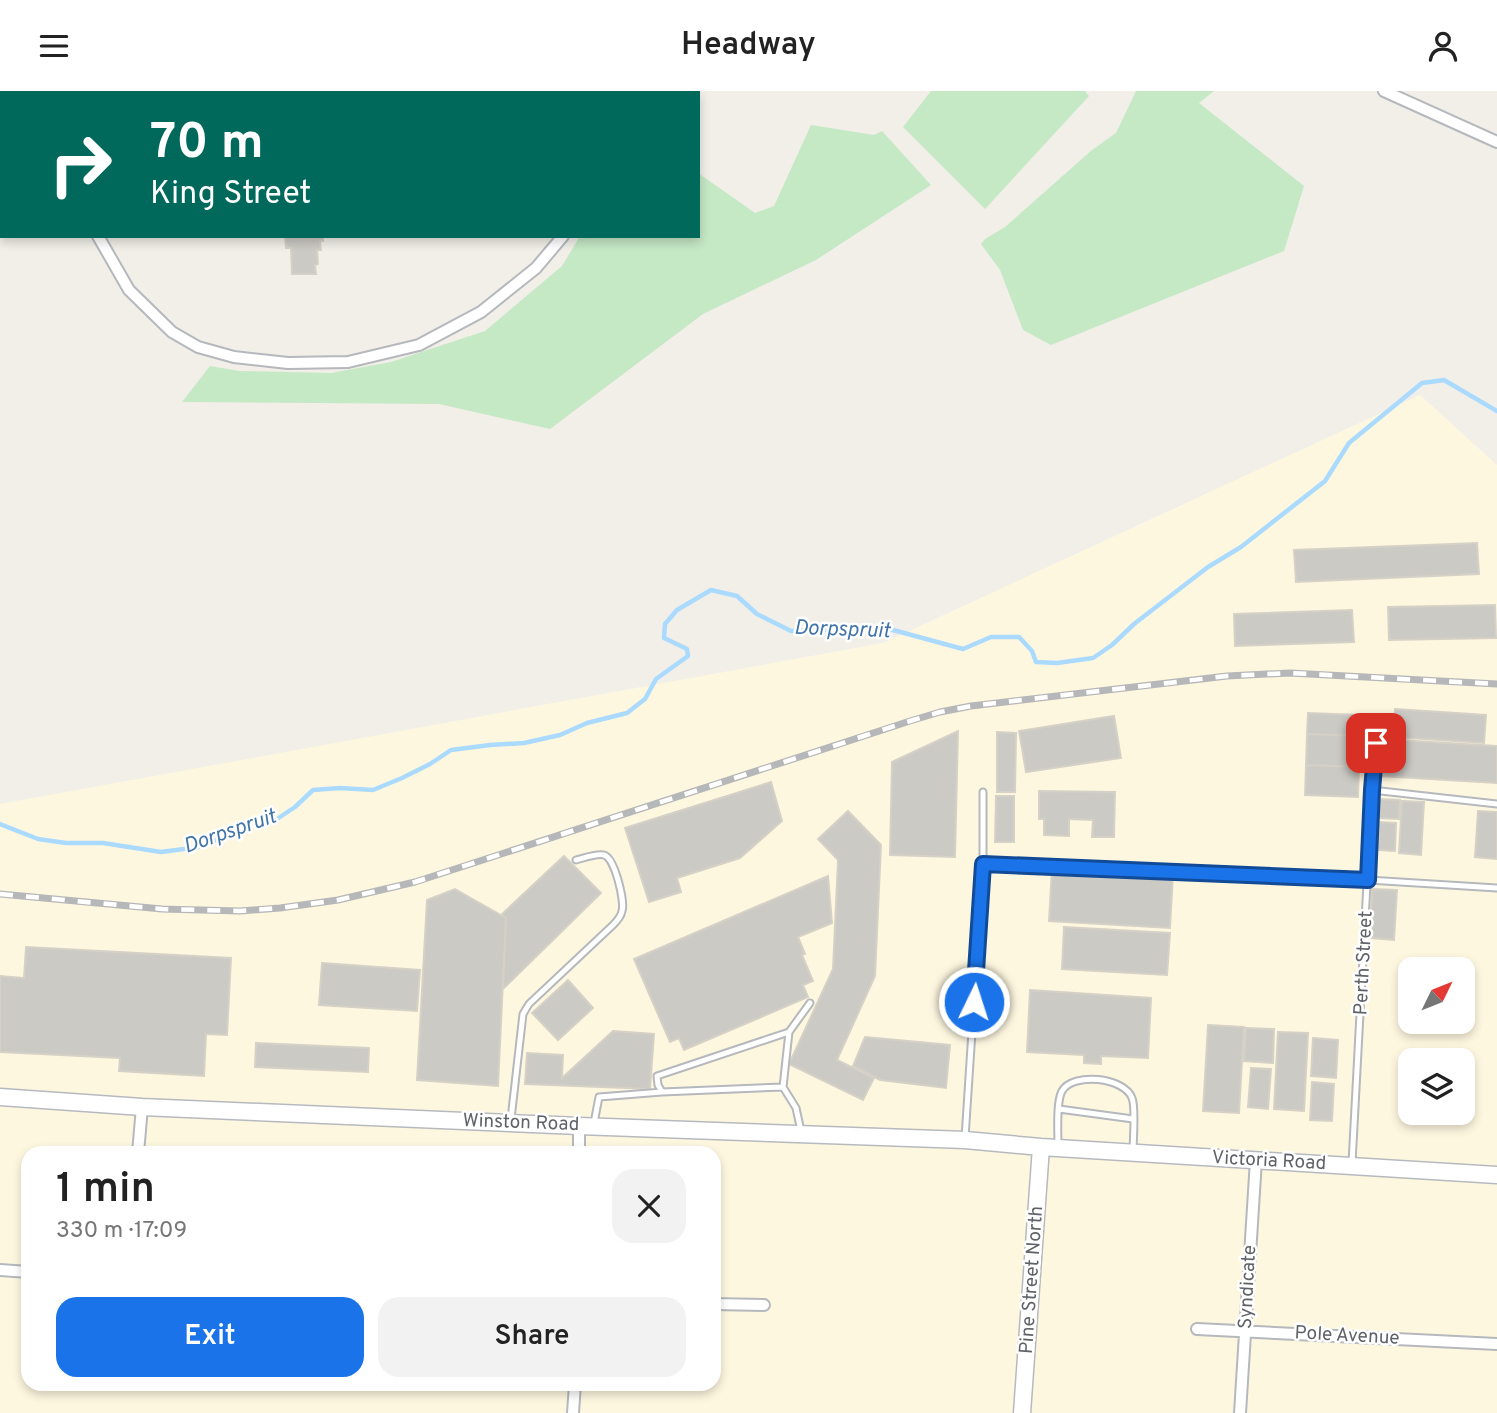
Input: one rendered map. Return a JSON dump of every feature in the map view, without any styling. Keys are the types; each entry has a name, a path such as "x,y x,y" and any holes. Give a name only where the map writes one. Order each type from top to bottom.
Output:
{"street":[{"path":"1384,91 1497,142"},
{"path":"99,238 129,290 172,332 198,347 234,357 288,363 348,362 419,345 481,312 536,268 561,238"},
{"name":"Winston Road","path":"0,1097 142,1107 965,1140 1049,1147"},
{"path":"139,1146 142,1107"},
{"path":"581,1146 586,1126"},
{"name":"Victoria Road","path":"1049,1147 1497,1175"},
{"name":"Pine Street North","path":"1022,1413 1049,1147"},
{"name":"Syndicate","path":"1240,1413 1255,1160"},
{"path":"0,1271 21,1272"},
{"path":"721,1304 764,1305"},
{"name":"Pole Avenue","path":"1197,1329 1497,1344"},
{"path":"573,1413 575,1391"}],"lane":[{"name":"Perth Street","path":"1352,1165 1378,719"},
{"path":"1372,790 1497,804"},
{"path":"965,1140 983,864 983,792"},
{"path":"510,1123 523,1014 529,1004 613,925 623,909 614,864 608,857 603,855 576,860"},
{"path":"983,864 1497,888"},
{"path":"801,1134 796,1108 783,1087 789,1032 810,1003"},
{"path":"662,1092 657,1076 789,1032"},
{"path":"1049,1147 1060,1095 1066,1085 1089,1080 1114,1082 1127,1089 1133,1100 1133,1153"},
{"path":"586,1126 599,1097 783,1087"},
{"path":"1059,1109 1133,1119"}],"shaded area":[{"path":"1420,395 1497,465 1497,1413 0,1413 0,804 883,643"}],"green space":[{"path":"931,91 1085,91 1089,96 985,209 903,127"},
{"path":"1136,91 1214,91 1199,103 1304,186 1284,251 1051,345 1023,330 1000,270 981,244 1005,227 1092,150 1116,133"},
{"path":"811,125 874,135 882,131 931,185 816,260 703,314 550,429 439,404 182,402 210,366 239,371 331,373 391,362 485,331 562,266 579,238 700,238 700,174 755,213 774,206"}],"building":[{"path":"285,238 323,238 323,241 320,241 321,250 317,250 316,274 292,274 291,248 286,248"},
{"path":"1477,543 1479,574 1296,582 1294,550"},
{"path":"1495,605 1496,638 1389,640 1388,607"},
{"path":"1352,610 1354,642 1235,646 1234,614"},
{"path":"1395,709 1486,715 1484,743 1393,737"},
{"path":"1308,713 1361,715 1360,736 1307,734"},
{"path":"1114,716 1121,758 1026,772 1019,731"},
{"path":"958,731 955,857 890,855 892,762"},
{"path":"997,732 1016,733 1015,792 997,792"},
{"path":"1307,734 1360,736 1359,767 1306,765"},
{"path":"1382,739 1497,746 1497,783 1380,776"},
{"path":"1306,765 1359,767 1358,797 1305,795"},
{"path":"771,782 782,821 740,858 677,878 681,892 649,902 625,828"},
{"path":"1039,791 1115,792 1114,837 1092,837 1093,820 1069,819 1069,836 1044,835 1044,819 1039,819"},
{"path":"996,796 1014,796 1014,842 995,842"},
{"path":"1377,799 1400,800 1399,819 1376,818"},
{"path":"1402,801 1424,802 1421,855 1399,853"},
{"path":"848,811 881,845 875,976 837,1060 874,1078 863,1100 789,1064 833,969 838,860 818,839"},
{"path":"1478,811 1497,812 1497,859 1475,857"},
{"path":"1379,822 1396,823 1395,851 1378,850"},
{"path":"564,856 601,893 503,989 506,918 501,915"},
{"path":"1052,868 1173,874 1170,928 1049,921"},
{"path":"828,876 832,923 798,937 813,981 803,985 808,997 684,1050 679,1038 670,1042 634,959"},
{"path":"455,889 506,918 498,1086 417,1080 427,900"},
{"path":"1372,889 1397,890 1394,940 1370,938"},
{"path":"1064,927 1170,933 1167,975 1062,969"},
{"path":"26,947 231,958 227,1035 206,1034 204,1076 119,1071 120,1058 0,1052 0,976 24,978"},
{"path":"322,963 420,970 417,1011 319,1005"},
{"path":"568,980 593,1008 558,1040 532,1013"},
{"path":"1030,990 1151,998 1148,1058 1101,1056 1101,1064 1084,1063 1084,1055 1027,1052"},
{"path":"1208,1025 1244,1027 1239,1113 1203,1111"},
{"path":"1246,1028 1274,1029 1273,1063 1244,1061"},
{"path":"613,1031 654,1034 650,1089 525,1084 527,1053 563,1055 562,1078"},
{"path":"1278,1032 1308,1033 1304,1111 1274,1109"},
{"path":"865,1037 950,1045 946,1088 880,1080 853,1066"},
{"path":"1313,1038 1338,1040 1336,1078 1311,1076"},
{"path":"256,1043 369,1048 368,1072 255,1067"},
{"path":"1251,1068 1271,1069 1268,1109 1248,1107"},
{"path":"1312,1082 1334,1084 1332,1121 1310,1120"}],"waterway":[{"name":"Dorpspruit","path":"0,824 38,839 66,843 103,843 161,852 199,847 240,830 251,821 274,821 295,807 313,790 373,790 430,764 451,750 524,743 560,735 587,723 627,713 645,699 656,679 688,656 687,649 664,638 665,624 677,610 711,590 737,596 757,614 791,631 882,627 963,649 991,637 1019,637 1032,651 1036,662 1057,663 1093,658 1208,567 1241,547 1325,481 1349,443 1422,383 1444,380 1497,411"}],"railway":[{"path":"0,894 162,909 240,911 338,900 415,882 910,721 971,706 1227,676 1290,673 1497,684"}],"route":[{"path":"974,1002 983,864 1368,880 1376,743"}]}
